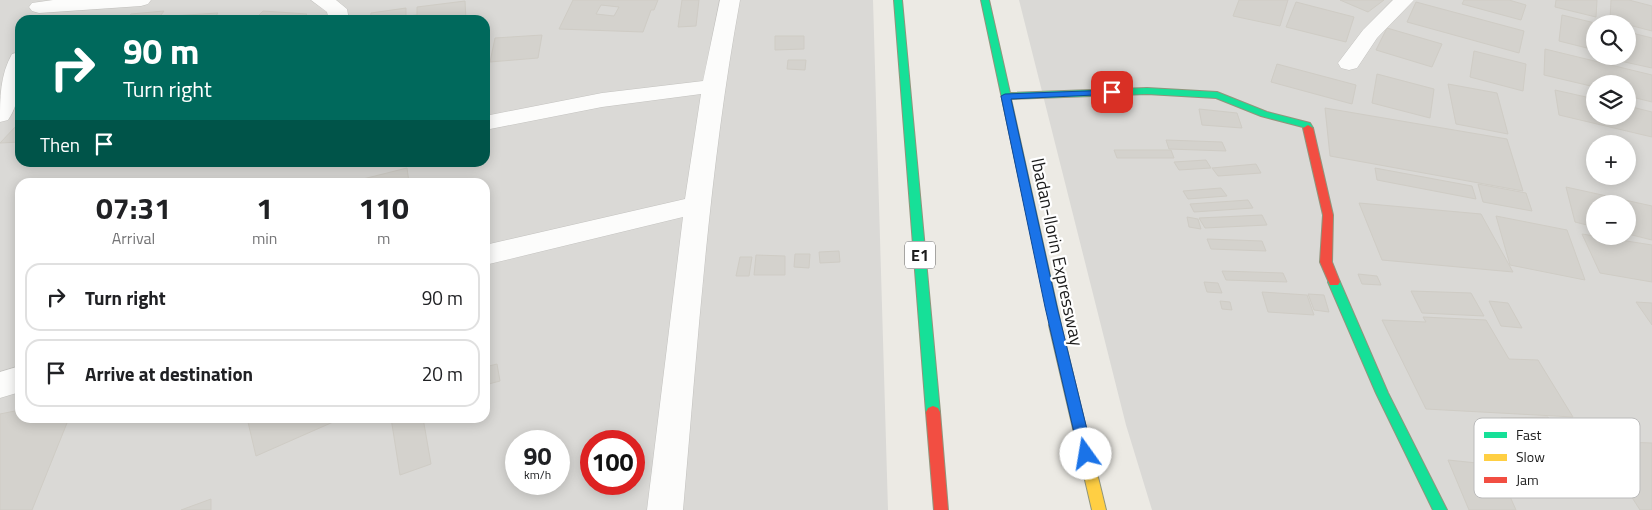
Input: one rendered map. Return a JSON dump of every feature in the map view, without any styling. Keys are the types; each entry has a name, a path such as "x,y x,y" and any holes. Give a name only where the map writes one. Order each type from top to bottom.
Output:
{"main road":[{"name":"E1","path":"898,0 941,510"},
{"name":"Ibadan-Ilorin Expressway","path":"984,0 1051,307 1099,510"},
{"path":"1005,96 1147,91 1216,96 1264,114 1307,125 1328,215 1326,262 1382,394 1440,510"}],"street":[{"path":"38,9 142,0"},
{"path":"321,0 336,9 338,15"},
{"path":"666,510 697,205 713,86 730,0"},
{"path":"1349,63 1370,34 1404,0"},
{"path":"0,54 15,44"},
{"path":"0,115 15,74"},
{"path":"490,122 602,100 713,86"},
{"path":"490,254 697,205"},
{"path":"0,385 15,381"}],"shaded area":[{"path":"0,0 873,0 888,510 0,510"},
{"path":"1019,0 1652,0 1652,510 1152,510 1126,425"}],"building":[{"path":"573,0 658,0 654,10 651,10 643,32 559,29","holes":["601,5 619,7 614,16 596,14"]},
{"path":"682,0 699,0 696,26 678,27"},
{"path":"1239,0 1288,0 1280,26 1233,16"},
{"path":"1340,0 1384,0 1368,12"},
{"path":"1464,0 1509,0 1526,5 1521,20 1462,4"},
{"path":"1556,0 1597,0 1596,15 1588,15 1555,7"},
{"path":"1611,0 1629,0 1652,6 1652,31 1636,27 1636,15 1610,15"},
{"path":"465,1 466,15 417,15 417,7"},
{"path":"1296,2 1354,17 1346,42 1286,27"},
{"path":"1416,2 1524,31 1519,53 1407,22"},
{"path":"406,8 406,15 371,15 371,13"},
{"path":"164,11 161,15 131,14"},
{"path":"263,11 307,14 306,15 259,15"},
{"path":"218,13 217,15 187,15"},
{"path":"1562,15 1586,21 1586,48 1559,41"},
{"path":"1387,28 1442,44 1432,67 1376,50"},
{"path":"1636,34 1652,38 1652,68 1636,64"},
{"path":"542,35 538,58 490,62 495,38"},
{"path":"775,36 804,36 804,49 775,50"},
{"path":"1545,49 1586,59 1586,65 1611,65 1652,75 1652,102 1636,98 1636,75 1586,75 1586,85 1544,75"},
{"path":"1474,51 1526,64 1523,91 1470,77"},
{"path":"788,60 806,60 805,70 787,69"},
{"path":"1277,64 1356,85 1352,104 1271,82"},
{"path":"1377,74 1434,89 1430,118 1372,103"},
{"path":"1448,84 1497,93 1508,134 1456,124"},
{"path":"1555,90 1586,97 1586,121 1559,115"},
{"path":"1325,108 1507,139 1523,191 1330,156"},
{"path":"1636,108 1652,112 1652,137 1601,125 1636,125"},
{"path":"1199,109 1237,113 1242,128 1202,125"},
{"path":"15,127 15,142 0,143"},
{"path":"1166,140 1222,142 1226,151 1169,149"},
{"path":"1114,150 1171,150 1174,158 1117,158"},
{"path":"1206,160 1211,168 1179,170 1174,162"},
{"path":"1256,164 1261,173 1218,176 1212,168"},
{"path":"407,168 408,178 367,178"},
{"path":"1375,168 1472,186 1476,199 1377,180"},
{"path":"1478,184 1526,193 1532,211 1483,202"},
{"path":"1566,187 1602,195 1586,195 1586,225 1575,222"},
{"path":"1221,188 1227,196 1188,199 1183,191"},
{"path":"1248,200 1253,208 1194,212 1190,204"},
{"path":"1636,202 1652,206 1652,240 1636,236"},
{"path":"1359,203 1481,214 1513,272 1382,260"},
{"path":"1262,215 1267,225 1205,228 1199,218"},
{"path":"1496,216 1567,230 1585,280 1510,265"},
{"path":"1187,217 1198,219 1201,229 1189,227"},
{"path":"1582,234 1586,235 1586,243"},
{"path":"1207,239 1262,241 1266,251 1211,249"},
{"path":"1636,242 1652,245 1652,282 1600,273 1587,245 1636,245"},
{"path":"839,251 840,262 820,263 819,252"},
{"path":"795,254 810,254 809,268 794,267"},
{"path":"756,255 785,256 785,275 754,275"},
{"path":"740,257 752,257 749,276 736,276"},
{"path":"1222,271 1283,273 1287,282 1226,280"},
{"path":"1358,274 1377,276 1381,285 1362,284"},
{"path":"1204,282 1218,283 1222,293 1207,292"},
{"path":"1411,291 1471,293 1484,316 1422,313"},
{"path":"1262,292 1307,295 1314,315 1268,312"},
{"path":"1308,294 1324,295 1329,312 1314,310"},
{"path":"1220,301 1230,302 1232,310 1222,309"},
{"path":"1489,301 1508,303 1522,328 1501,326"},
{"path":"1636,302 1652,303 1652,325"},
{"path":"1423,317 1486,320 1509,359 1538,360 1573,417 1426,409 1382,320 1426,322"},
{"path":"497,364 500,381 490,384 490,366"},
{"path":"15,411 15,423 67,423 32,510 0,510 0,414"},
{"path":"1548,417 1549,418 1501,418"},
{"path":"248,423 331,423 256,456"},
{"path":"392,423 424,423 431,464 400,475"},
{"path":"1640,443 1652,443 1652,510 1640,510 1632,498 1640,498"},
{"path":"1448,460 1474,463 1474,498 1511,498 1516,510 1469,510"},
{"path":"211,499 211,510 181,510"}],"traffic: fast":[{"path":"898,0 933,412"},
{"path":"985,0 1055,325"},
{"path":"1005,96 1147,91 1217,95 1264,114 1307,125 1308,128"},
{"path":"1334,282 1382,393 1440,510"}],"traffic: slow":[{"path":"1055,325 1099,510"}],"traffic: jam":[{"path":"1308,128 1328,215 1326,262 1334,282"},
{"path":"933,412 941,510"}],"route":[{"path":"1086,454 1051,307 1005,96 1112,92"}]}
